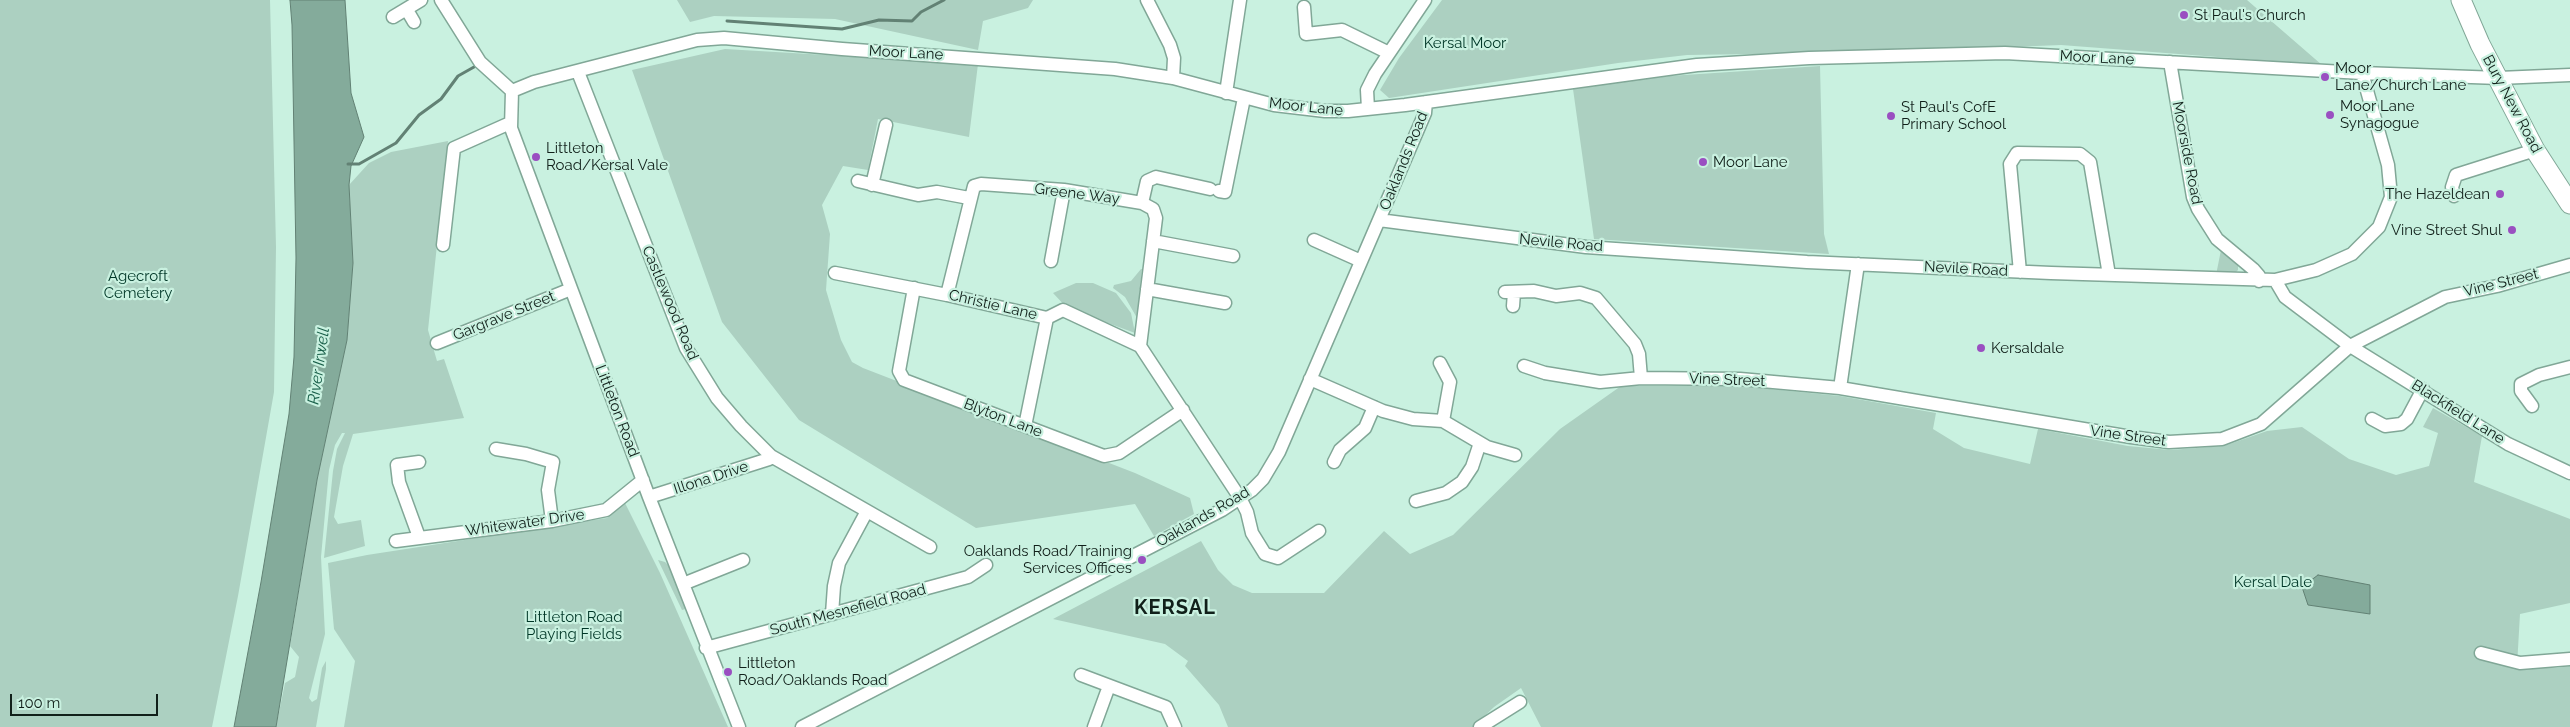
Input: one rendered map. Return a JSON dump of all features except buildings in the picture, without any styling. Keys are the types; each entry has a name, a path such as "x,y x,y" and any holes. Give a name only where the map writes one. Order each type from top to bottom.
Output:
{"highway":[{"name":"Bury New Road","path":"2461,0 2534,150 2570,204"}],"street":[{"path":"393,17 421,0"},
{"path":"441,0 480,62 512,91"},
{"path":"1147,0 1170,45 1174,58 1173,78"},
{"path":"1226,93 1240,0"},
{"path":"1368,110 1367,90 1389,53 1425,0"},
{"path":"1304,7 1306,34 1342,30 1389,53"},
{"path":"407,10 414,22"},
{"name":"Moor Lane","path":"512,91 534,82 697,40 724,38 842,49 1106,68 1173,78 1244,98 1325,111 1368,110 1638,71 1734,61 2005,53 2362,73 2499,78 2570,75"},
{"name":"Moorside Road","path":"2170,62 2193,198 2203,219 2216,239 2253,268 2259,281"},
{"name":"Castlewood Road","path":"578,72 686,348 706,382 729,412 771,456 930,547"},
{"name":"Nevile Road","path":"1379,220 1586,247 2020,272 2259,281 2275,280 2316,270 2352,254 2378,227 2391,197 2388,166 2362,73"},
{"name":"Littleton Road","path":"512,91 510,123 706,648 739,727"},
{"path":"1244,98 1218,190 1156,177 1147,181 1142,203 1150,206 1155,213 1140,346 1240,498 1247,512 1252,533 1265,554 1278,558 1308,545 1319,531"},
{"name":"Oaklands Road","path":"802,727 1185,529 1240,498 1258,485 1272,466 1425,113 1426,102"},
{"path":"443,245 454,148 510,123"},
{"path":"872,186 886,125"},
{"path":"2454,196 2452,187 2456,175 2534,150"},
{"path":"2020,272 2010,164 2017,153 2080,154 2090,162 2109,275"},
{"path":"858,181 872,186 918,195 937,192 969,198 947,295"},
{"name":"Greene Way","path":"969,198 972,188 981,184 1064,190 1142,203"},
{"path":"1049,261 1064,190"},
{"path":"1314,240 1361,261"},
{"path":"1153,241 1233,256"},
{"path":"1840,388 1858,264"},
{"name":"Vine Street","path":"1530,372 1600,382 1641,378 1740,379 1840,388 2131,437 2169,442 2222,439 2261,424 2350,346 2445,297 2497,286 2570,265"},
{"name":"Christie Lane","path":"835,273 947,295 1047,318 1063,310 1140,346"},
{"name":"Blackfield Lane","path":"2275,280 2285,297 2350,346 2423,389 2508,444 2570,473"},
{"name":"Blyton Lane","path":"914,288 899,371 904,380 1104,456 1119,453 1183,410"},
{"name":"Gargrave Street","path":"437,343 571,289"},
{"path":"1147,289 1225,303"},
{"path":"1514,306 1509,292 1534,291 1556,296 1580,293 1596,298 1635,344 1639,354 1641,378"},
{"path":"1025,426 1047,318"},
{"path":"1440,363 1450,382 1443,421"},
{"path":"2532,406 2521,391 2521,384 2539,375 2565,369"},
{"path":"1310,379 1374,407 1413,419 1443,421 1480,443 1515,455"},
{"path":"2372,419 2385,426 2401,424 2407,419 2423,389"},
{"path":"1334,462 1340,450 1365,428 1374,407"},
{"path":"1416,501 1446,493 1462,482 1472,467 1480,443"},
{"path":"496,449 526,454 553,462 548,490 552,521"},
{"name":"Illona Drive","path":"649,497 769,459 771,456"},
{"path":"419,462 397,466 400,482 419,537"},
{"name":"Whitewater Drive","path":"396,541 552,521 606,510 643,480"},
{"path":"832,614 834,586 840,563 867,511"},
{"path":"683,584 743,560"},
{"name":"South Mesnefield Road","path":"706,648 968,577 986,564"},
{"path":"2481,653 2520,663 2570,659"},
{"path":"1081,675 1166,707 1175,727"},
{"path":"1094,727 1109,686"},
{"path":"1480,727 1520,702"}],"green space":[{"name":"Agecroft Cemetery","path":"0,0 270,0 276,247 274,392 238,596 212,727 0,727"},
{"path":"677,0 1033,0 1028,8 983,21 978,50 835,19 714,16 690,22"},
{"name":"Kersal Moor","path":"1442,0 2247,0 2322,65 2061,45 1888,52 1687,55 1618,63 1389,98 1380,90 1399,58"},
{"path":"725,49 978,64 969,137 878,119 868,170 843,166 822,205 830,234 826,290 841,340 852,362 863,368 1135,473 1190,498 1194,514 1154,536 1135,504 976,528 799,420 722,322 632,70"},
{"name":"Moor Lane","path":"1820,66 1824,234 1829,254 1594,239 1573,89 1669,76"},
{"path":"448,141 428,330 437,361 444,359 464,418 353,434 343,466 334,517 338,524 361,520 365,546 324,558 333,471 337,449 345,433 342,433 335,445 329,470 321,557 325,634 309,698 312,702 317,699 322,668 326,661 326,669 316,727 276,727 285,683 295,677 299,657 290,646 317,480 347,340 353,263 349,185 369,163 391,152"},
{"path":"2221,250 2238,263 2238,270 2233,275 2216,275"},
{"path":"1141,269 1137,318 1125,297 1113,288 1114,285 1131,281"},
{"path":"1076,283 1093,283 1116,293 1131,313 1135,333 1067,308 1053,293"},
{"name":"Kersal Dale","path":"1621,386 1739,386 1840,396 1936,413 1933,429 1964,448 2030,464 2038,429 2128,446 2170,450 2224,446 2267,431 2302,427 2349,459 2396,475 2429,466 2438,433 2423,427 2433,408 2482,436 2474,482 2570,519 2570,603 2520,614 2517,666 2557,668 2570,666 2570,727 1541,727 1521,688 1494,707 1473,727 1228,727 1219,705 1185,666 1188,661 1165,644 1053,619 1201,541 1218,570 1233,585 1252,593 1324,593 1384,531 1410,554 1453,535 1560,429"},
{"name":"Littleton Road Playing Fields","path":"625,503 660,573 728,727 344,727 355,661 334,629 328,563 367,555 607,518"},
{"path":"658,560 665,562 669,566 686,609 682,610"}],"water":[{"name":"River Irwell","path":"290,0 345,0 351,93 364,137 351,166 349,185 353,263 347,340 317,480 276,727 234,727 289,414 294,357 296,258"},
{"path":"2318,575 2370,585 2370,614 2308,605 2302,587"}],"waterway":[{"path":"727,21 842,29 879,20 912,21 921,12 944,0"},
{"path":"348,164 359,164 396,143 419,115 441,99 458,76 474,67"}],"place":[{"name":"St Paul's Church","path":"2184,15"},
{"name":"Moor Lane/Church Lane","path":"2325,77"},
{"name":"Moor Lane Synagogue","path":"2330,115"},
{"name":"St Paul's CofE Primary School","path":"1891,116"},
{"name":"Littleton Road/Kersal Vale","path":"536,157"},
{"name":"Moor Lane","path":"1703,162"},
{"name":"The Hazeldean","path":"2500,194"},
{"name":"Vine Street Shul","path":"2512,230"},
{"name":"Kersaldale","path":"1981,348"},
{"name":"Oaklands Road/Training Services Offices","path":"1142,560"},
{"name":"Littleton Road/Oaklands Road","path":"728,672"}],"district":[{"name":"KERSAL","path":"1175,608"}]}
